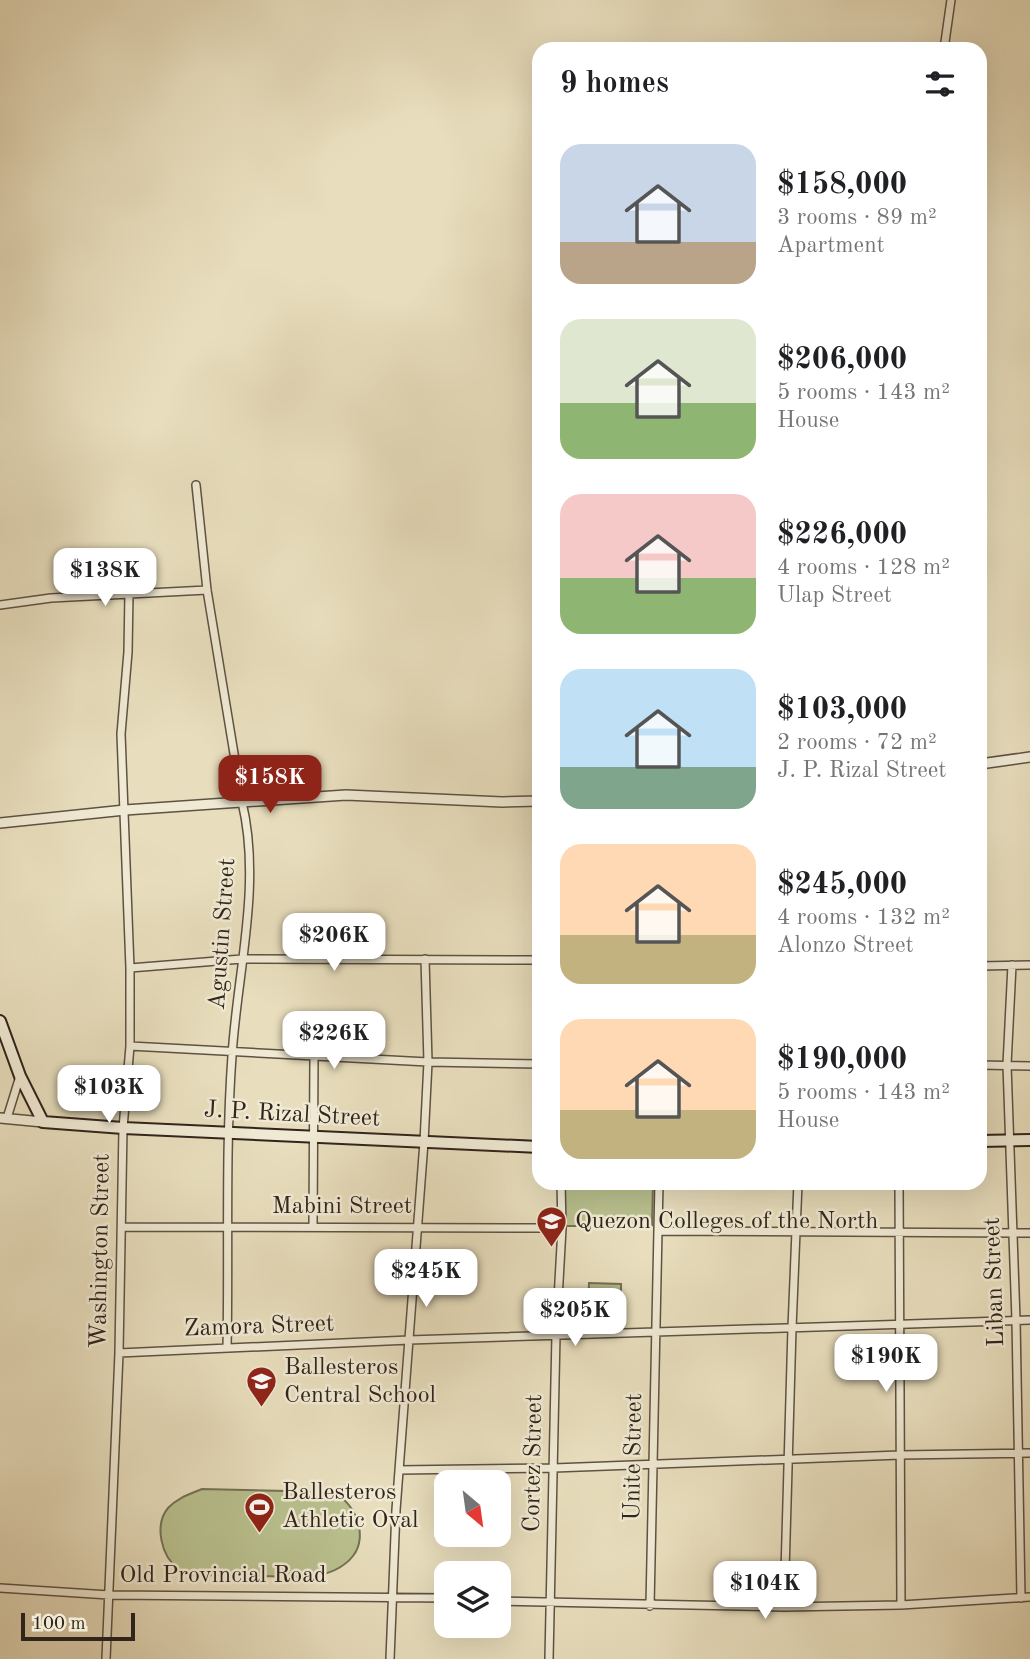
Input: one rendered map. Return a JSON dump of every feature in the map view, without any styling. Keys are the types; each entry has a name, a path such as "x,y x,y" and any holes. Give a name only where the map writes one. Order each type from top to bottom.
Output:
{"main road":[{"path":"0,1021 20,1076 43,1122"},
{"name":"J. P. Rizal Street","path":"43,1122 315,1138 532,1147"},
{"path":"987,1141 1030,1140"}],"street":[{"path":"945,42 951,0"},
{"name":"Agustin Street","path":"197,485 208,590 248,828 250,875 232,1052 227,1133 229,1227 226,1348"},
{"path":"0,605 51,598 208,590"},
{"name":"Washington Street","path":"106,1659 119,1353 123,1128 130,1046 130,968 121,734 128,653 129,593"},
{"path":"987,763 1030,757"},
{"path":"0,822 125,810 346,795 532,801"},
{"path":"130,968 243,959 532,960"},
{"path":"390,1659 399,1470 419,1226 428,1062 425,959"},
{"name":"Liban Street","path":"1012,965 1007,1065 1018,1454 1026,1597"},
{"path":"987,966 1030,965"},
{"path":"130,1046 428,1062 532,1064"},
{"path":"313,1227 314,1056"},
{"path":"987,1065 1030,1066"},
{"path":"20,1076 3,1118 43,1122"},
{"name":"Cortez Street","path":"549,1659 561,1190"},
{"name":"Unite Street","path":"650,1606 659,1190"},
{"path":"784,1607 798,1190"},
{"path":"899,1190 901,1605"},
{"name":"Mabini Street","path":"122,1227 562,1228"},
{"path":"658,1231 899,1230 1030,1233"},
{"name":"Zamora Street","path":"119,1353 410,1340 1030,1320"},
{"path":"399,1470 554,1468 1030,1453"},
{"name":"Old Provincial Road","path":"0,1588 109,1595 434,1598"},
{"path":"511,1601 784,1607 901,1605 1026,1597"}],"green space":[{"path":"565,1190 653,1190 652,1226 565,1226"},
{"path":"589,1283 621,1284 621,1315 588,1315"},
{"name":"Ballesteros Athletic Oval","path":"202,1489 331,1492 353,1510 359,1529 358,1548 349,1561 338,1568 309,1577 194,1575 184,1572 173,1564 164,1549 161,1523 168,1508"}],"place":[{"name":"Quezon Colleges of the North","path":"552,1249"},
{"name":"Ballesteros Central School","path":"261,1409"},
{"name":"Ballesteros Athletic Oval","path":"259,1534"}]}
